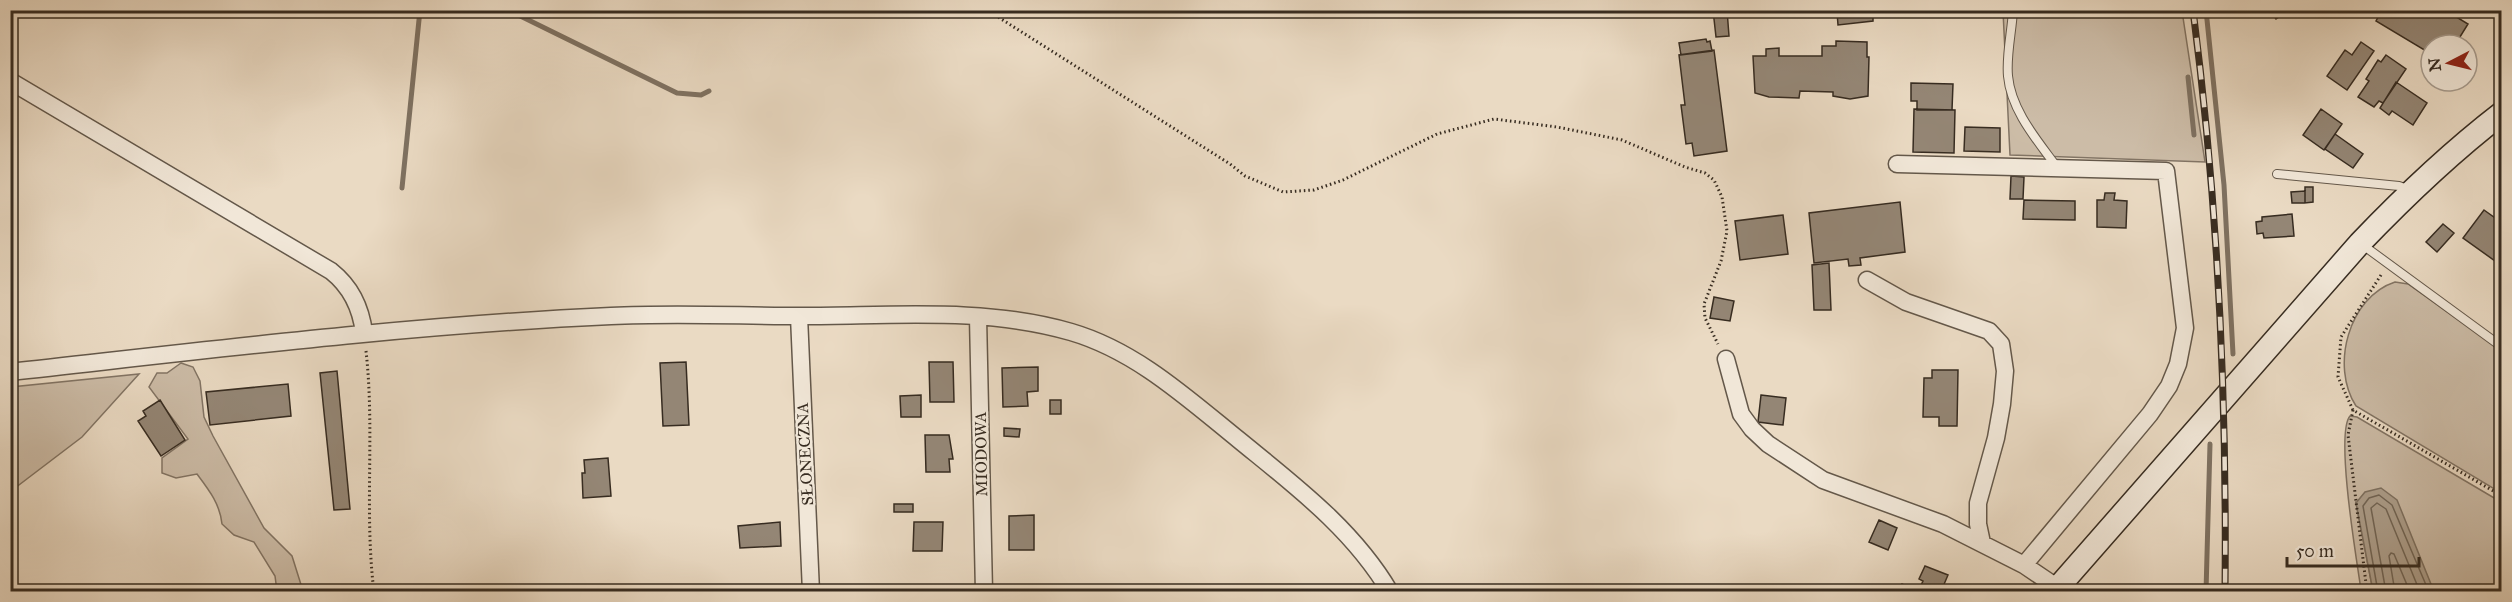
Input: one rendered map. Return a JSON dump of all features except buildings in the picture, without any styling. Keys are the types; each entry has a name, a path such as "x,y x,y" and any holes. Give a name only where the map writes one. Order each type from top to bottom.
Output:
{"main road":[{"path":"2056,590 2360,243 2411,190 2461,145 2502,113"}],"street":[{"path":"10,81 330,271 344,281 362,317 364,333"},
{"path":"1897,164 2056,166 2166,171 2186,328 2178,364 2169,386 2150,414 2024,565"},
{"path":"1867,280 1906,302 1989,331 2001,344 2005,371 2002,404 1996,438 1978,503 1978,524 1982,543"},
{"path":"10,372 364,333 615,315 978,317 1026,322 1073,332 1124,354 1167,381 1313,501 1345,532 1376,568 1390,591"},
{"name":"SŁONECZNA","path":"799,316 812,591"},
{"name":"MIODOWA","path":"978,317 984,591"},
{"path":"1726,359 1741,414 1752,429 1768,444 1791,456 1823,480 1943,524 1982,543 2024,565 2056,590"}],"lane":[{"path":"2013,10 2008,76 2014,98 2023,119 2056,166"},
{"path":"2277,174 2399,186 2411,190"},
{"path":"2360,243 2502,347"}],"path":[{"path":"987,10 1220,157 1245,176 1283,192 1314,190 1344,180 1437,134 1494,119 1557,127 1622,140 1685,167 1705,173 1714,180 1722,197 1727,231 1723,254 1704,304 1705,318 1726,359"},
{"path":"2389,264 2341,337 2338,377 2353,410 2502,496"},
{"path":"364,333 370,385 368,506 375,591"},
{"path":"2353,410 2348,435 2367,591"}],"shaded area":[{"path":"2003,11 2182,11 2205,162 2010,155"},
{"path":"2395,282 2408,284 2501,350 2501,493 2356,406 2348,390 2345,372 2348,335 2366,302 2379,290"},
{"path":"181,363 193,367 200,381 204,417 213,436 264,528 292,556 303,591 277,591 275,576 254,542 234,535 222,524 210,492 197,474 176,478 162,473 162,458 188,439 149,387 157,373 167,373"},
{"path":"139,374 82,437 11,491 11,387"},
{"path":"2350,416 2357,417 2501,502 2501,591 2437,591 2356,503 2373,591 2357,591 2361,590 2348,499 2345,446 2346,427"}],"water":[{"path":"2381,488 2397,500 2431,584 2437,591 2373,591 2356,503 2365,492"}],"waterway":[{"path":"402,188 420,10"},
{"path":"508,10 677,93 701,95 709,91"},
{"path":"2206,10 2224,185 2233,354"},
{"path":"2188,77 2194,135"},
{"path":"2206,592 2210,444"}],"railway":[{"path":"2193,10 2209,155 2219,300 2224,446 2225,592"}]}
